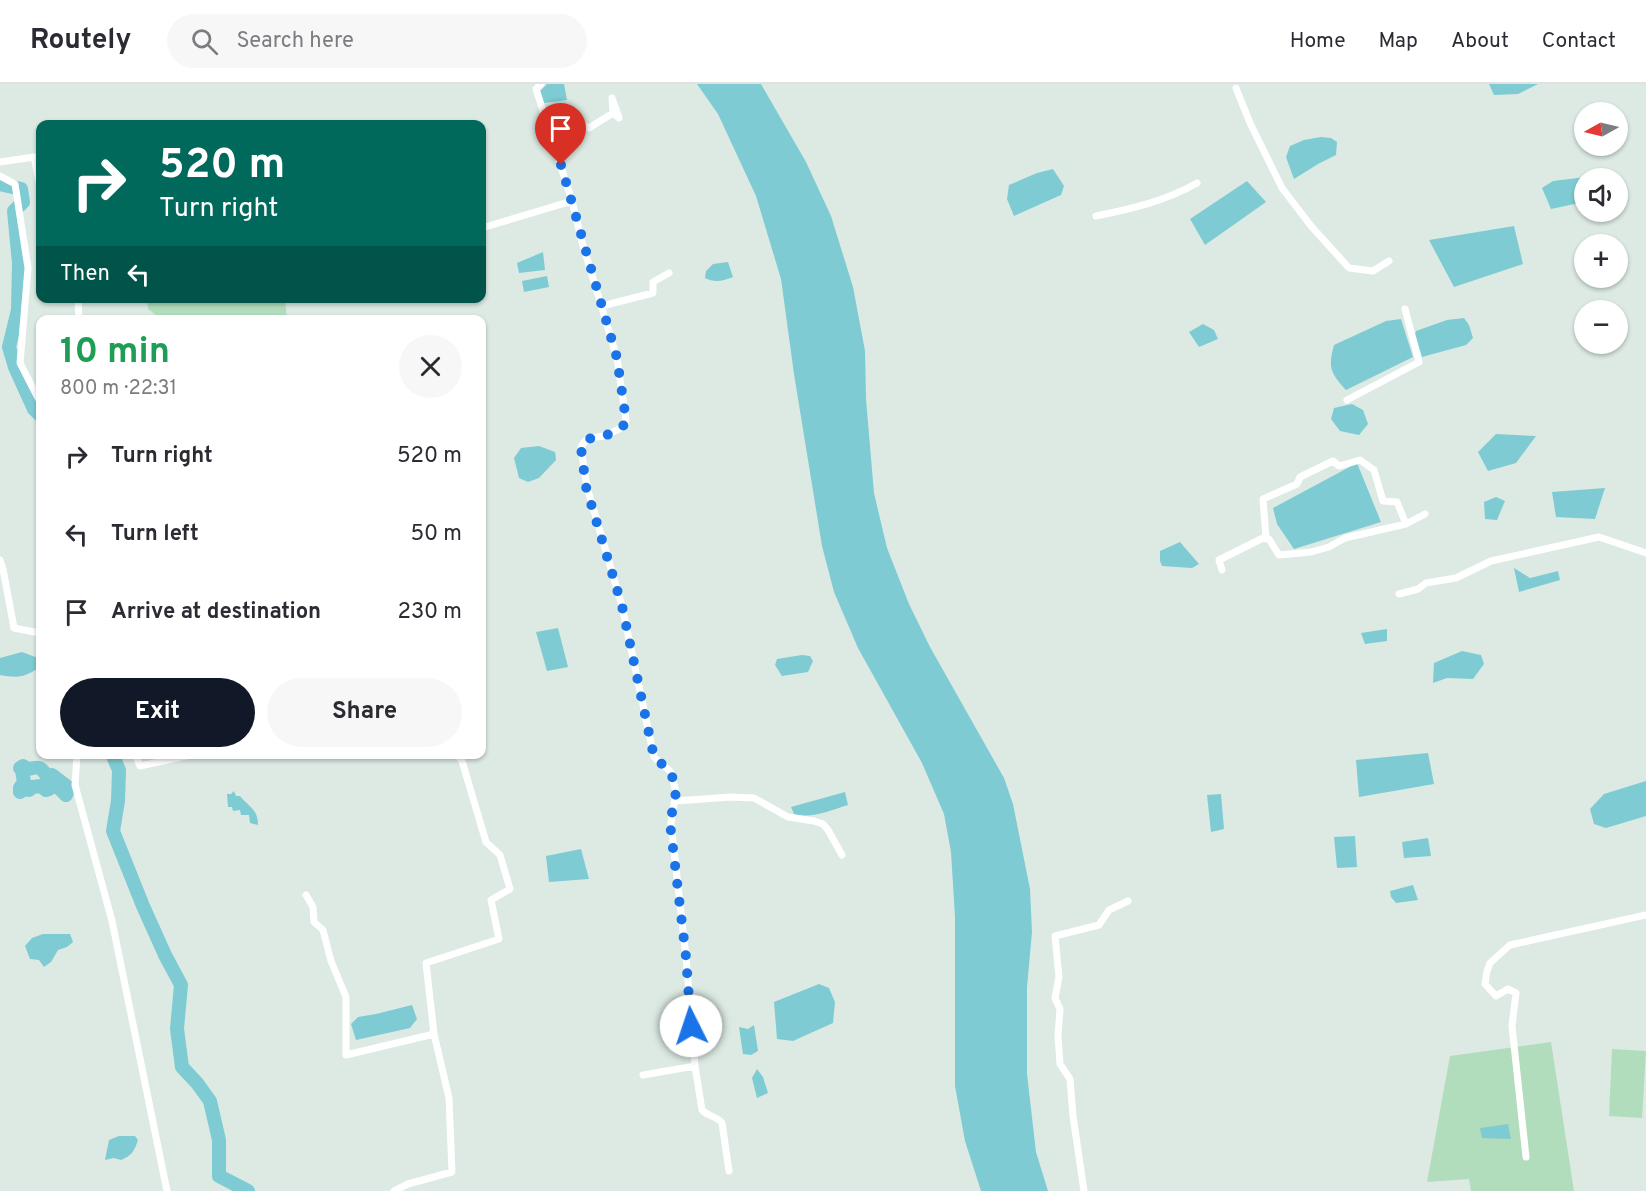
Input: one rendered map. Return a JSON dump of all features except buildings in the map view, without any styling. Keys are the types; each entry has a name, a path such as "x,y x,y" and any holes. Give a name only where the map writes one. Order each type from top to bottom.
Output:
{"street":[{"path":"541,84 536,89 572,201 617,358 626,420 621,428 605,436 588,438 582,443 586,487 622,606 654,757 672,774 676,792 670,823 686,957 694,1066 702,1110 722,1123 729,1171"},
{"path":"1236,88 1250,123 1282,188 1311,226 1349,268 1373,271 1389,261"},
{"path":"549,129 574,121 589,128 613,113"},
{"path":"0,162 34,157 36,167"},
{"path":"0,176 15,184 28,268 20,363 36,394"},
{"path":"1096,216 1143,205 1185,190 1197,183"},
{"path":"486,227 572,201"},
{"path":"602,306 653,293 652,282 669,273"},
{"path":"1347,400 1419,362 1405,309"},
{"path":"1266,539 1263,498 1297,484 1300,477 1334,461 1338,466 1360,460 1374,470 1383,501 1397,502 1406,524"},
{"path":"1222,570 1219,560 1263,538 1269,539 1279,555 1311,552 1345,538 1406,524 1425,514"},
{"path":"1399,594 1418,589 1426,583 1456,578 1491,561 1599,537 1646,553"},
{"path":"0,560 14,628 36,632"},
{"path":"77,759 75,785 112,921 167,1191"},
{"path":"137,759 140,766 172,759"},
{"path":"394,1191 408,1184 452,1172 449,1098 435,1034 426,963 499,939 491,900 510,889 500,855 486,843 461,759"},
{"path":"675,801 731,797 754,798 788,817 814,820 823,824 842,855"},
{"path":"306,895 313,907 314,922 323,930 331,961 346,996 346,1055 435,1034"},
{"path":"1084,1191 1070,1079 1060,1064 1059,1009 1055,998 1059,977 1055,936 1099,925 1109,910 1128,901"},
{"path":"1526,1157 1512,1026 1516,993 1508,989 1496,996 1485,984 1486,971 1490,963 1509,945 1646,915"},
{"path":"643,1075 694,1066"}],"green space":[{"path":"147,303 285,303 287,315 156,315 148,309"},
{"path":"1551,1042 1574,1191 1471,1191 1469,1179 1427,1182 1450,1056"},
{"path":"1612,1049 1646,1051 1642,1118 1609,1116"}],"water":[{"path":"547,84 564,84 567,100 544,103 540,91"},
{"path":"697,84 761,84 806,162 831,216 853,287 865,351 866,399 874,493 887,548 909,604 930,647 1004,778 1013,804 1030,889 1032,932 1027,987 1027,1074 1036,1152 1048,1191 981,1191 965,1141 955,1086 955,917 951,852 944,814 922,763 858,648 834,592 822,546 781,279 756,196 718,114"},
{"path":"1489,84 1538,84 1518,94 1494,95"},
{"path":"1331,138 1337,142 1336,155 1294,179 1286,157 1290,146 1304,140"},
{"path":"1053,169 1064,186 1061,195 1014,216 1007,199 1009,185"},
{"path":"1574,178 1574,204 1551,209 1542,188 1553,181"},
{"path":"1247,181 1266,202 1205,245 1190,219"},
{"path":"1514,226 1523,264 1454,287 1429,240"},
{"path":"543,252 545,270 519,273 517,263"},
{"path":"728,262 733,277 719,281 705,278 706,271 713,264"},
{"path":"547,276 549,287 524,292 522,281"},
{"path":"1464,318 1473,338 1466,345 1422,357 1416,331 1447,320"},
{"path":"1401,319 1413,357 1346,390 1332,369 1331,359 1334,345 1386,321"},
{"path":"1203,324 1214,330 1218,339 1199,347 1189,332"},
{"path":"1352,404 1363,410 1368,424 1359,435 1340,431 1331,419 1334,408"},
{"path":"1496,434 1536,436 1516,463 1488,471 1478,452"},
{"path":"539,446 555,452 556,460 539,478 528,482 519,478 514,458 521,448"},
{"path":"1357,463 1381,522 1294,549 1277,524 1273,508"},
{"path":"1605,488 1595,519 1556,517 1552,492"},
{"path":"1496,497 1505,501 1497,520 1485,519 1484,502"},
{"path":"1180,542 1199,564 1192,568 1162,566 1160,551"},
{"path":"1514,568 1530,578 1558,571 1560,580 1519,592"},
{"path":"558,628 568,667 547,671 536,632"},
{"path":"1387,629 1387,641 1365,644 1361,633"},
{"path":"1462,651 1481,655 1484,664 1473,679 1447,678 1433,683 1434,663"},
{"path":"22,652 36,657 36,669 20,676 0,675 0,658"},
{"path":"810,656 813,661 808,672 782,676 775,665 777,659"},
{"path":"1428,753 1434,784 1359,797 1356,760"},
{"path":"1646,781 1646,816 1606,828 1594,824 1590,809 1604,794"},
{"path":"234,791 236,796 240,796 255,812 258,825 250,823 249,815 241,815 240,810 233,811 232,807 228,807 227,794"},
{"path":"845,792 848,805 814,815 794,814 791,807"},
{"path":"1221,794 1224,829 1211,832 1207,795"},
{"path":"1355,836 1357,867 1337,868 1334,837"},
{"path":"1428,838 1431,856 1404,858 1402,842"},
{"path":"581,849 589,879 549,882 546,856"},
{"path":"1413,885 1418,900 1396,903 1391,897 1390,891"},
{"path":"43,934 70,934 73,942 58,950 51,962 44,967 39,960 30,959 25,946 32,938"},
{"path":"819,984 829,988 835,1002 833,1023 793,1041 777,1039 774,1002"},
{"path":"412,1005 417,1019 410,1028 356,1040 351,1024 358,1017"},
{"path":"754,1025 758,1051 751,1055 743,1054 739,1027 748,1029"},
{"path":"757,1069 763,1077 768,1093 757,1098 752,1078"},
{"path":"1508,1124 1511,1139 1482,1138 1480,1128"},
{"path":"119,1136 135,1136 138,1140 134,1150 121,1160 114,1158 105,1160 109,1140"}],"waterway":[{"path":"0,184 21,189 23,202 14,211 19,263 18,310 9,347 15,367 36,411"},
{"path":"114,759 119,770 118,801 113,831 143,906 181,985 177,1029 182,1067 210,1101 219,1140 219,1176 248,1191"},
{"path":"23,766 28,769 40,768 48,777 52,775 69,788 66,795 58,787 50,787 46,790 41,786 32,787 20,792 24,782 20,768 23,766"}],"route":[{"path":"561,165 617,358 625,424 605,436 588,438 582,443 581,448 586,487 622,606 654,757 671,772 676,792 670,823 686,957 691,1026"}]}
